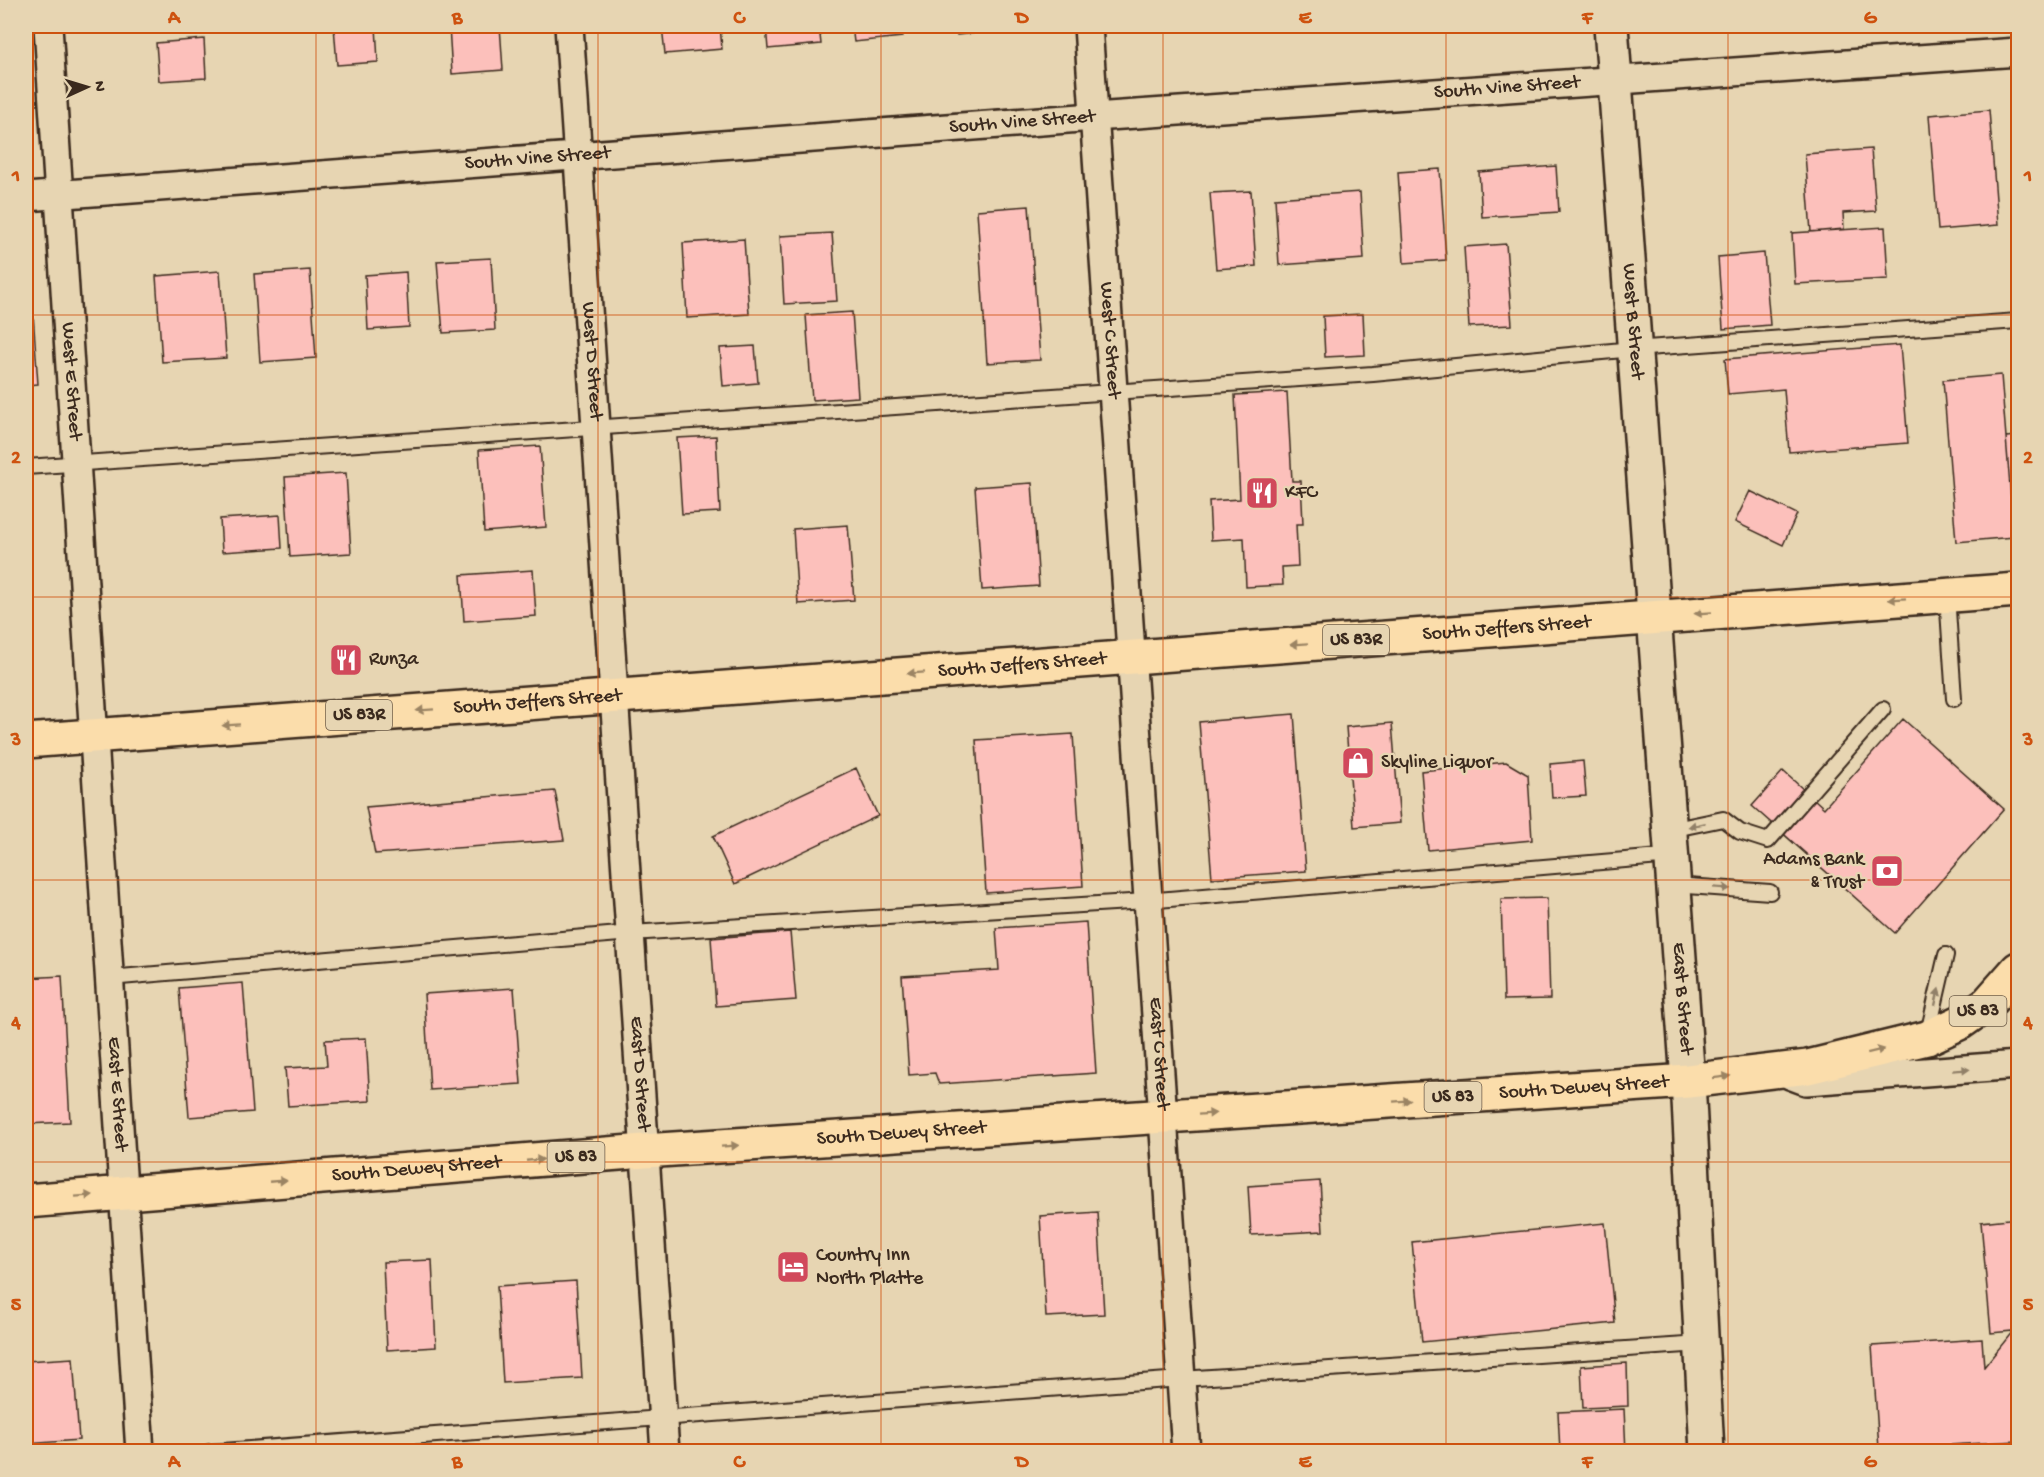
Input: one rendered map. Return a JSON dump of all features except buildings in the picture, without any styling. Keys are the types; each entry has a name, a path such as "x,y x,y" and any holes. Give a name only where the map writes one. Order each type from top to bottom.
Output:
{"highway":[{"name":"South Jeffers Street","path":"26,741 2019,590"},
{"name":"US 83","path":"1927,1038 1962,1022 1988,1003 2019,969"},
{"name":"South Dewey Street","path":"26,1201 644,1151 1688,1081 1808,1067 1927,1038"}],"street":[{"name":"West E Street","path":"48,26 94,736"},
{"name":"West D Street","path":"569,26 613,696"},
{"name":"West C Street","path":"1088,26 1130,656"},
{"name":"West B Street","path":"1611,26 1652,617"},
{"name":"South Vine Street","path":"26,197 1094,117 2019,52"},
{"name":"East B Street","path":"1652,617 1688,1081 1707,1452"},
{"name":"East C Street","path":"1130,656 1186,1452"},
{"name":"East D Street","path":"613,696 665,1452"},
{"name":"East E Street","path":"94,736 140,1452"},
{"name":"South Dewey Street","path":"1778,1070 1806,1081 2019,1065"}],"lane":[{"path":"26,467 1112,390 1373,374 1633,349 2019,321"},
{"path":"1947,595 1954,699"},
{"path":"1672,857 1723,819 1740,832 1768,842 1883,709"},
{"path":"110,978 631,933 1146,900 1672,857 1770,892"},
{"path":"1927,1038 1946,955"},
{"path":"209,1452 1181,1379 1701,1344"}],"place":[{"name":"KFC","path":"1262,493"},
{"name":"Runza","path":"346,660"},
{"name":"Skyline Liquor","path":"1358,763"},
{"name":"Adams Bank & Trust","path":"1887,871"},
{"name":"Country Inn North Platte","path":"793,1267"}]}
